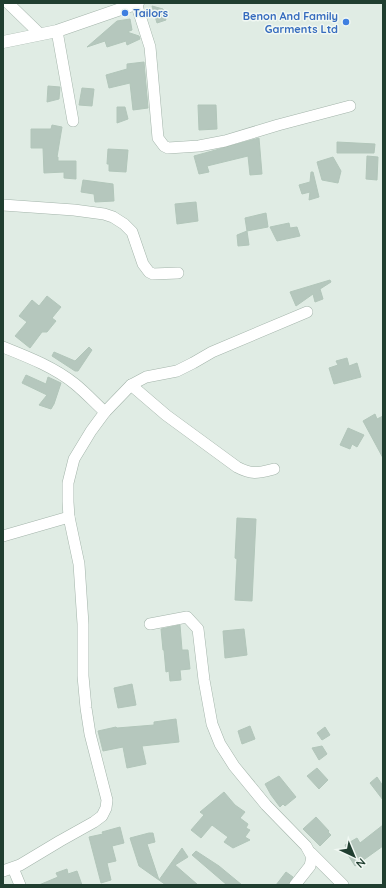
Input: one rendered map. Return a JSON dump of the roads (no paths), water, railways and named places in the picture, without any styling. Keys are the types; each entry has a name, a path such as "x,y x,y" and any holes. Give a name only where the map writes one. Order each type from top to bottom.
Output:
{"street":[{"path":"8,3 40,34"},
{"path":"3,42 57,30 137,3 150,47 158,138 164,146 168,148 199,146 218,142 350,106"},
{"path":"57,30 73,121"},
{"path":"3,205 74,210 104,214 113,217 124,224 132,232 143,264 149,272 153,274 178,273"},
{"path":"20,885 8,869 20,865 94,822 102,816 106,808 107,800 90,734 83,676 83,624 79,564 69,517 68,483 74,459 91,431 105,412 131,386 146,378 177,371 212,352 307,312"},
{"path":"3,347 22,354 53,370 75,384 105,412"},
{"path":"131,386 166,415 237,467 254,473 274,469"},
{"path":"3,536 69,517"},
{"path":"150,624 187,617 198,629 204,680 212,724 220,744 234,766 266,805 343,885"},
{"path":"295,885 310,866 312,857 311,853"}],"place":[{"name":"Tailors","path":"125,13"},
{"name":"Benon And Family Garments Ltd","path":"346,22"}]}
